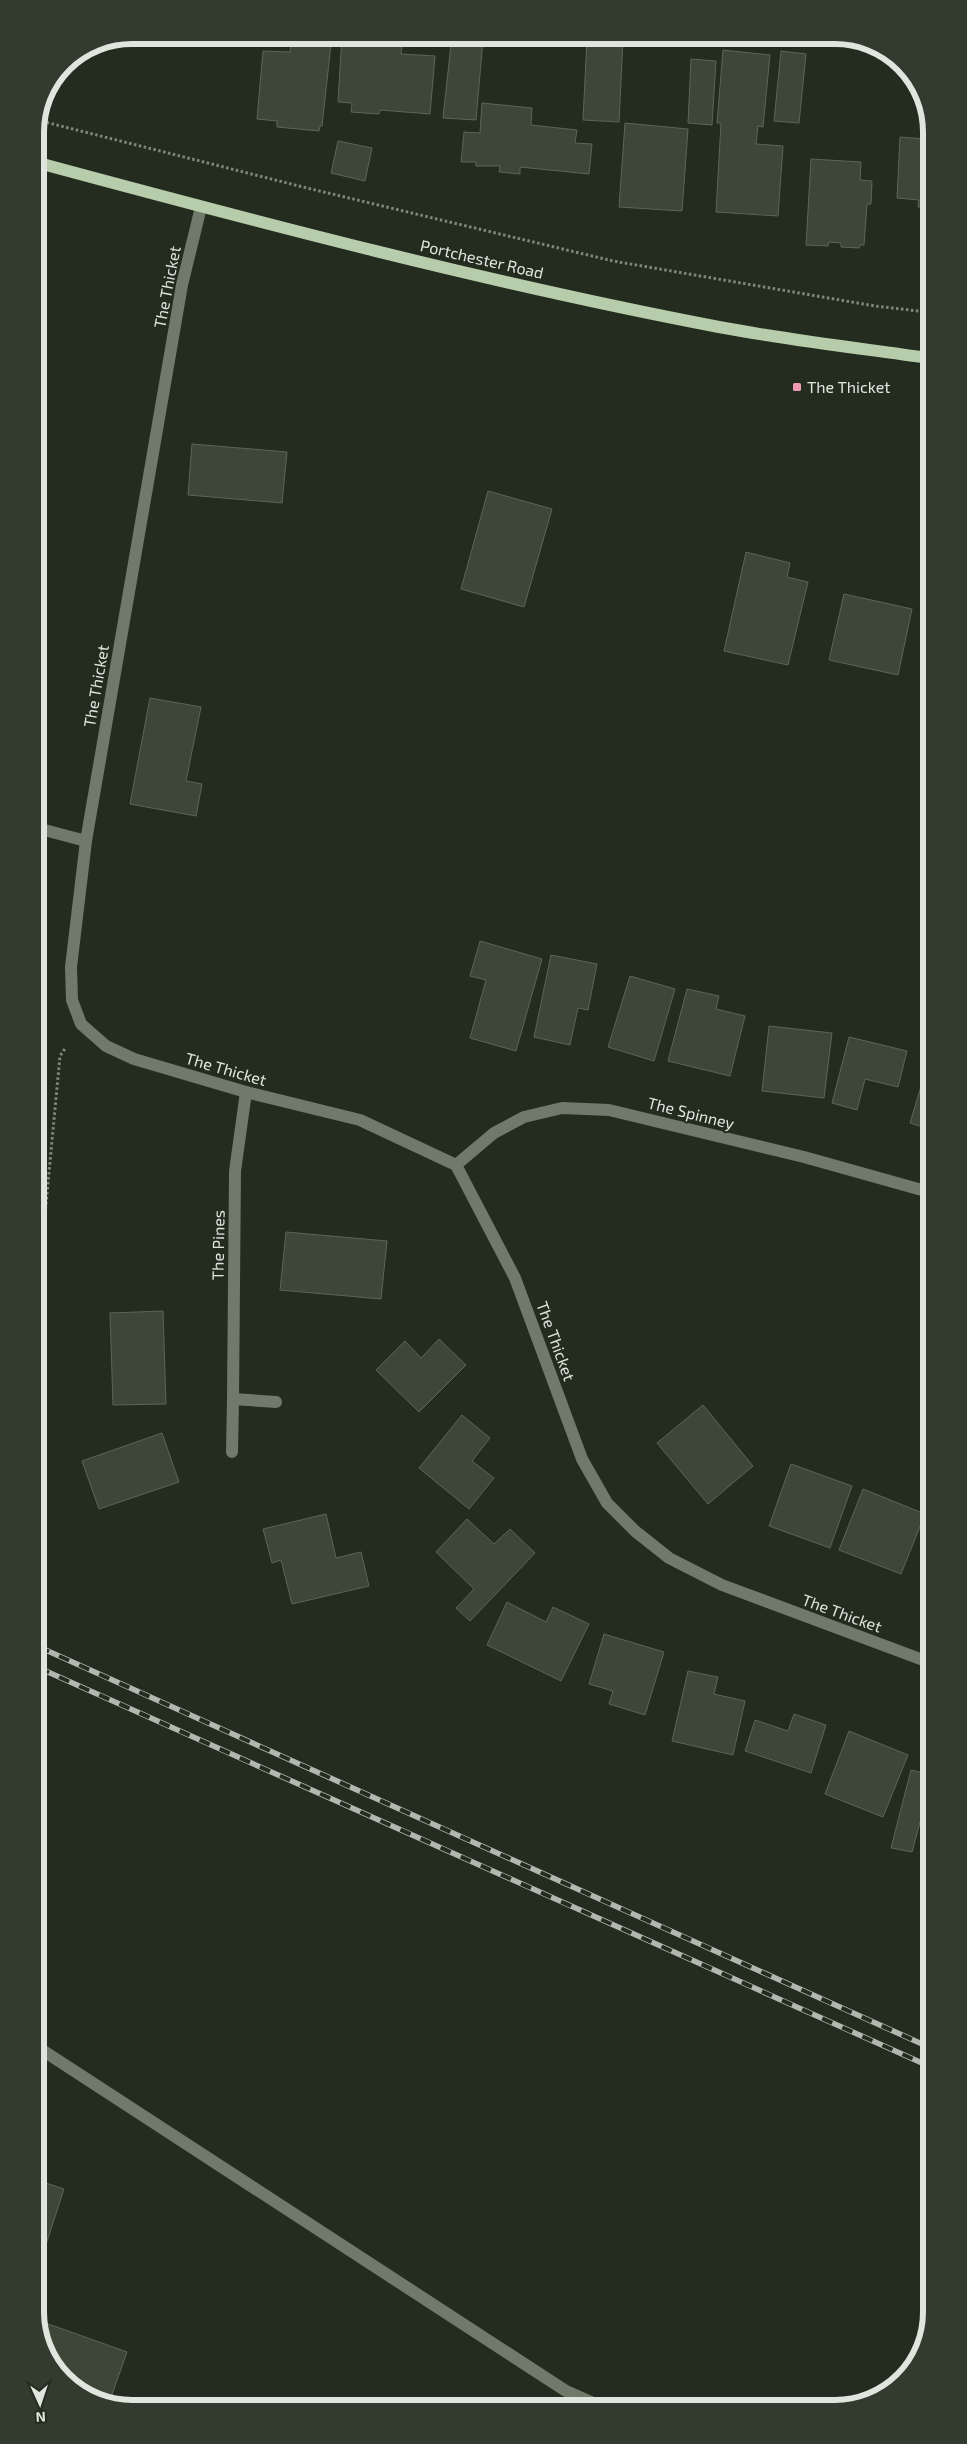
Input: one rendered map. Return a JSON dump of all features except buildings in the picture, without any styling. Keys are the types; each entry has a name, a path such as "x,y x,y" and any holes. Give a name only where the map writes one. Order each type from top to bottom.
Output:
{"main road":[{"name":"Portchester Road","path":"44,164 201,207 484,276 604,303 720,327 923,357"}],"street":[{"name":"The Thicket","path":"201,207 182,285 86,841 71,966 72,1000 81,1024 106,1046 134,1059 246,1092 360,1120 456,1165 515,1278 582,1459 607,1504 635,1531 669,1558 722,1585 923,1660"},
{"path":"44,830 86,841"},
{"name":"The Pines","path":"232,1452 235,1171 246,1092"},
{"name":"The Spinney","path":"456,1165 494,1133 524,1117 562,1108 609,1110 804,1158 923,1190"},
{"path":"233,1399 276,1402"},
{"path":"44,2051 566,2391 586,2400"}],"path":[{"path":"45,122 298,186 613,261 875,306 923,312"},
{"path":"44,1225 60,1056 81,1024"}],"railway":[{"path":"44,1649 923,2044"},
{"path":"44,1670 923,2063"}],"place":[{"name":"The Thicket","path":"797,387"}]}
